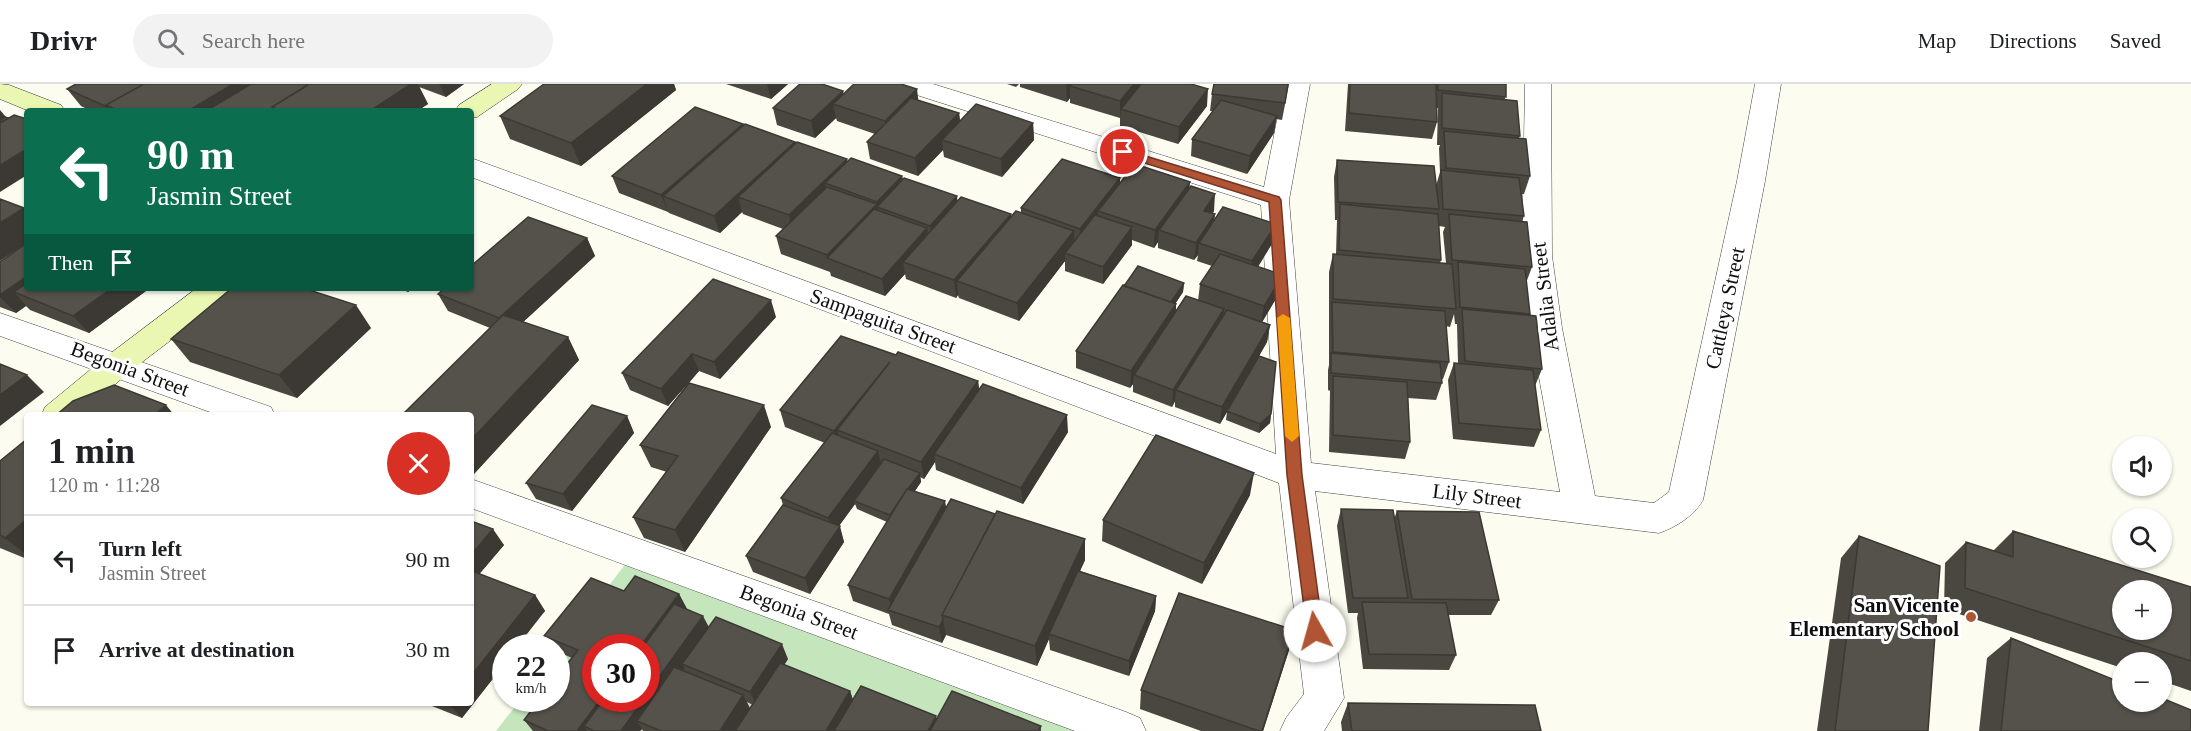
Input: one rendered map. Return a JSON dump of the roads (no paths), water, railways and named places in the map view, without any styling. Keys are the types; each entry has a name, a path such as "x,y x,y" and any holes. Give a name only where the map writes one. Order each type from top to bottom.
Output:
{"street":[{"path":"473,108 509,84"},
{"path":"907,84 1275,200"},
{"path":"1297,84 1275,200 1294,475 1324,698 1300,731"},
{"name":"Adalia Street","path":"1538,84 1537,256 1545,328 1580,507"},
{"name":"Cattleya Street","path":"1659,519 1685,500 1749,192 1768,84"},
{"path":"0,90 45,108"},
{"name":"Sampaguita Street","path":"474,168 1294,475"},
{"path":"62,412 118,364 214,291"},
{"name":"Begonia Street","path":"0,324 248,412"},
{"name":"Lily Street","path":"1294,475 1580,507 1659,519"},
{"name":"Begonia Street","path":"474,494 1126,731"}],"place":[{"name":"San Vicente Elementary School","path":"1971,617"}]}
